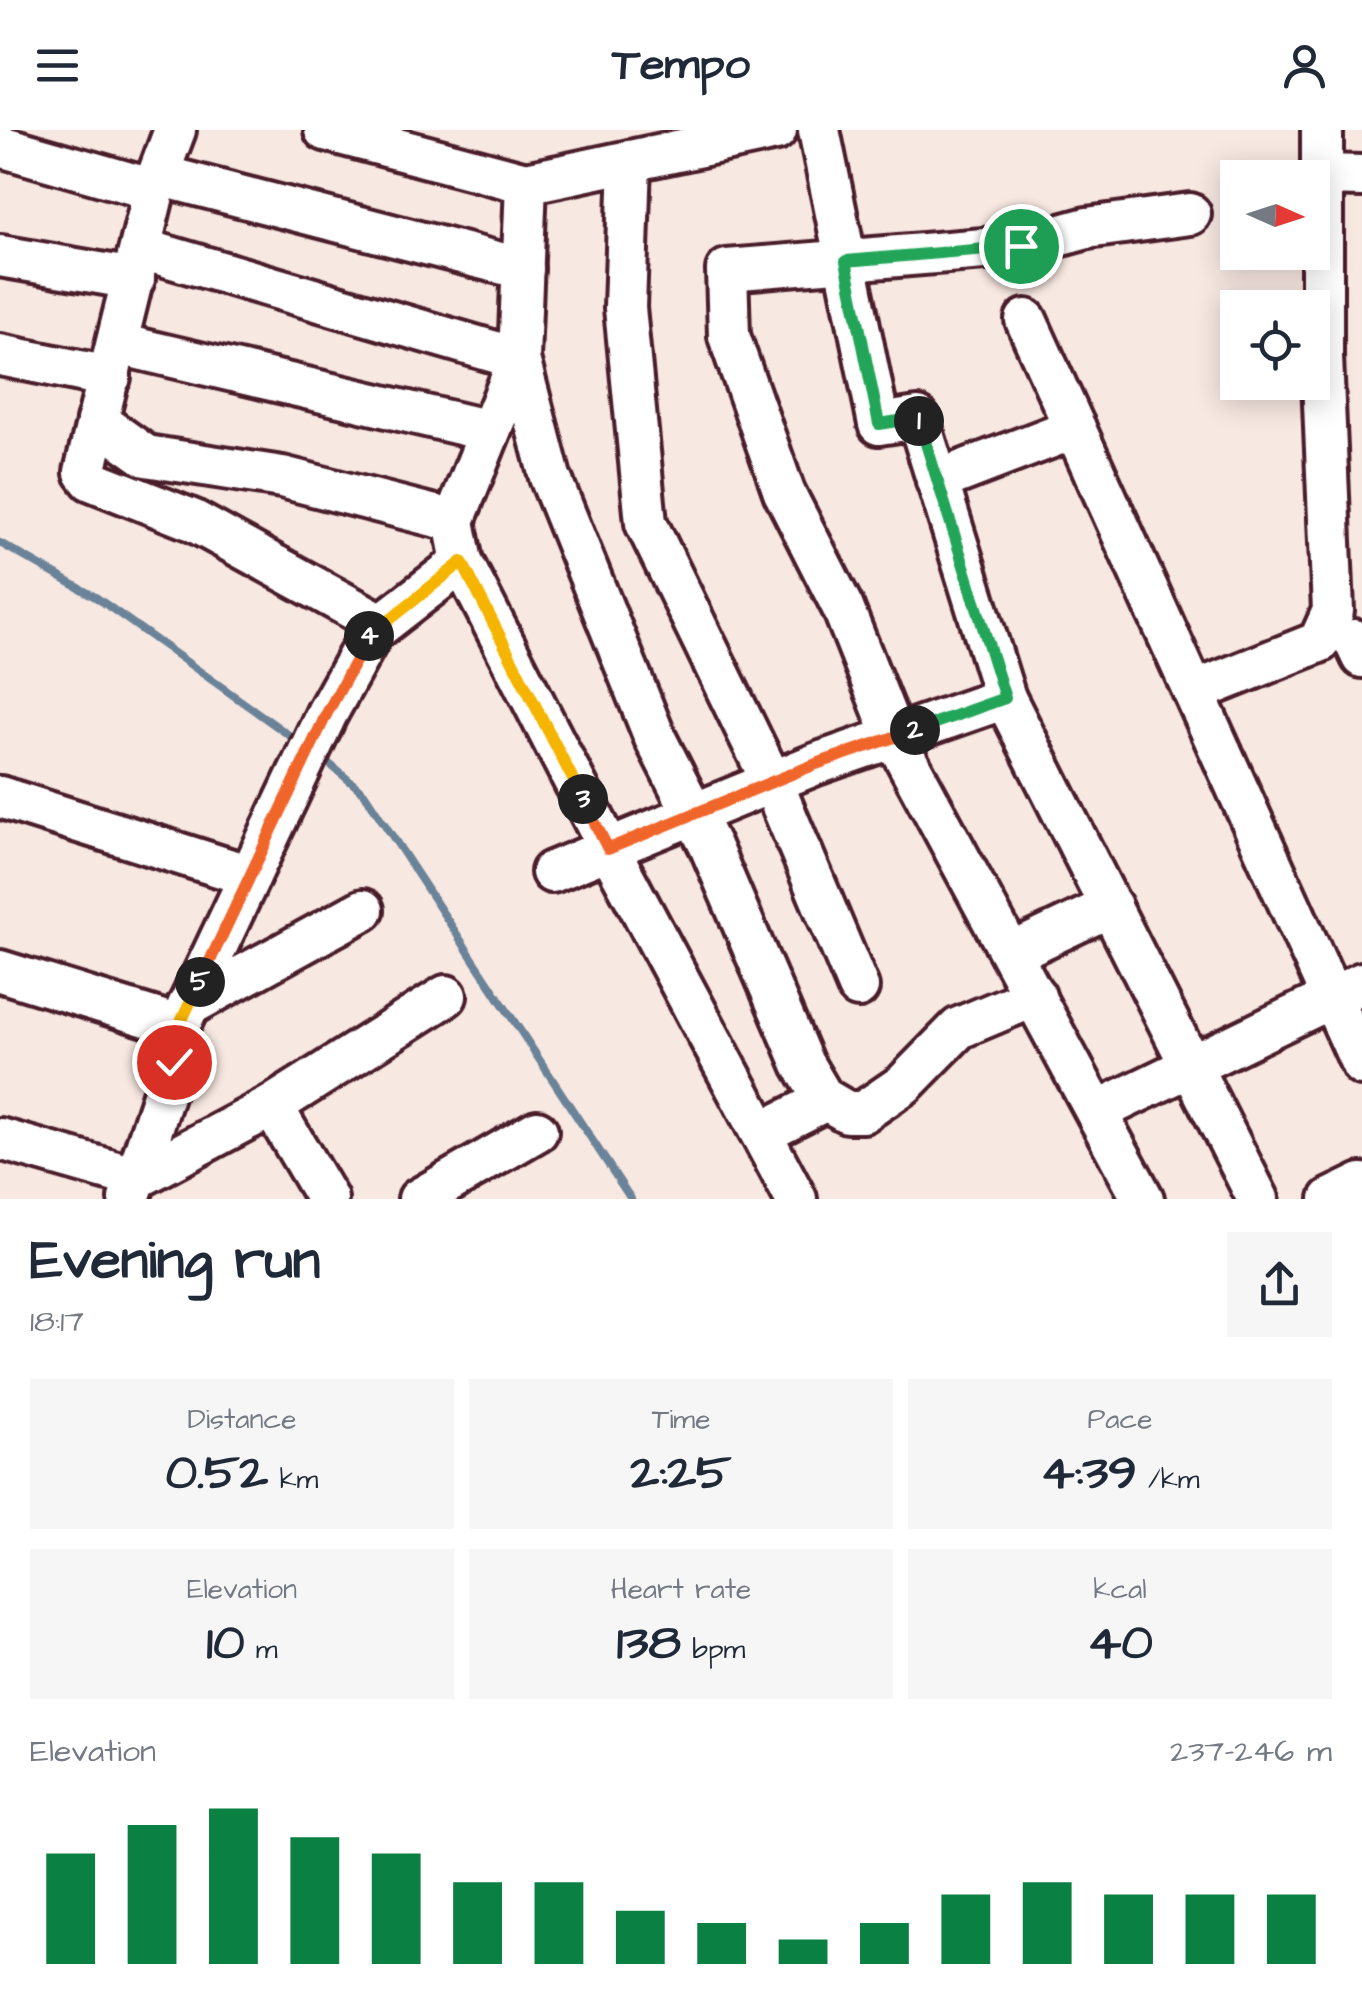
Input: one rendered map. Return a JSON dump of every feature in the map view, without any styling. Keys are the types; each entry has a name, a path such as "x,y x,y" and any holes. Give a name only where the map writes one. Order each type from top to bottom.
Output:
{"street":[{"path":"175,130 156,183 114,361 84,467 92,480 192,520 381,624"},
{"path":"324,130 526,183 776,130"},
{"path":"819,130 879,424 918,418 1005,698 1258,1199"},
{"path":"1322,130 1322,160"},
{"path":"0,146 523,270"},
{"path":"630,161 626,308 646,524 772,782 858,987"},
{"path":"1330,174 1362,176"},
{"path":"526,183 519,359 550,477 654,738 694,814 803,1064 826,1100 851,1113 863,1112 904,1084 960,1028 1034,996"},
{"path":"1143,1199 894,737 843,608 784,492 728,336 727,270 1021,246 1087,228 1190,214"},
{"path":"0,256 138,264 519,359"},
{"path":"1322,270 1333,610 1351,643"},
{"path":"1026,320 1194,692 1347,990 1362,1065"},
{"path":"0,355 114,361 490,430"},
{"path":"519,359 454,521 462,562 608,849 796,1199"},
{"path":"98,421 146,456 282,477 454,521"},
{"path":"937,481 1076,428"},
{"path":"133,1188 174,1062 184,1016 327,713 372,632 462,562"},
{"path":"1194,692 1318,642 1351,643"},
{"path":"552,872 772,782 1005,698"},
{"path":"0,797 250,876"},
{"path":"1012,953 1110,906"},
{"path":"0,971 184,1016 362,910"},
{"path":"1098,1111 1347,990"},
{"path":"133,1188 446,996"},
{"path":"762,1133 826,1100"},
{"path":"272,1106 326,1199"},
{"path":"418,1199 537,1131"},
{"path":"0,1140 133,1188"},
{"path":"1331,1199 1362,1184"}],"waterway":[{"path":"0,543 97,598 300,743"},
{"path":"320,756 364,793 631,1199"}],"route":[{"path":"174,1062 179,1026 327,713 372,632 462,562 608,849 816,764 1005,698 918,418 879,424 846,261 1021,246"}]}
